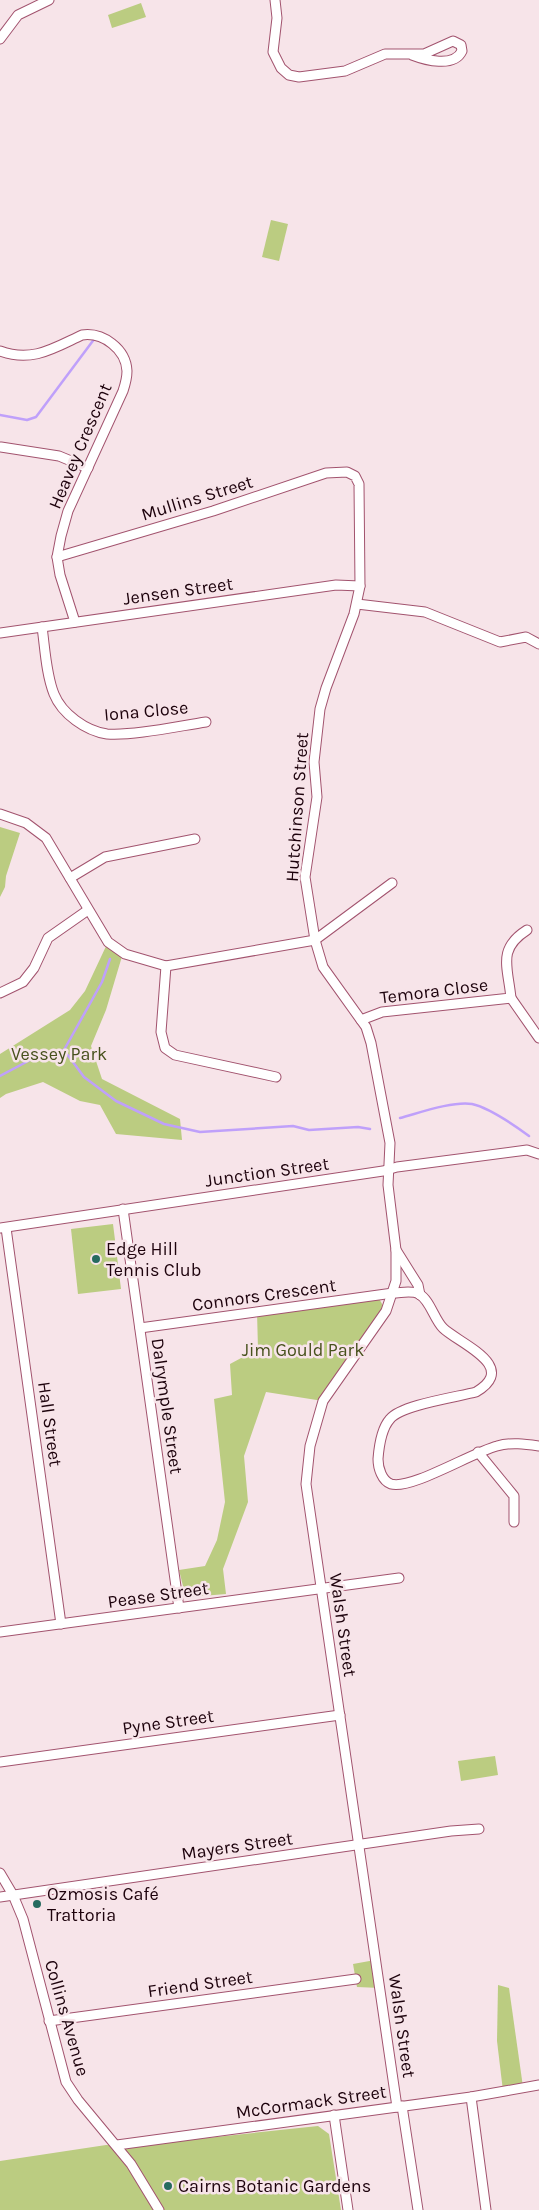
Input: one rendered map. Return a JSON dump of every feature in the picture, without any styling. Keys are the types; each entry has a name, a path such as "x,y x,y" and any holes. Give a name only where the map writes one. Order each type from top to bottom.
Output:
{"street":[{"path":"0,39 18,15 49,0"},
{"path":"275,0 277,18 272,52 281,68 289,75 309,76 345,71 385,54 424,54 453,41 461,46 462,51 457,58 446,60 425,60 412,55"},
{"name":"Heavey Crescent","path":"0,351 17,356 35,355 82,335 90,334 106,339 114,345 127,371 126,382 68,511 61,536 57,557 64,590 75,622"},
{"path":"1,447 59,456 88,468"},
{"name":"Mullins Street","path":"57,557 213,510 326,473 347,472"},
{"name":"Hutchinson Street","path":"347,472 355,476 359,484 360,586 357,604 320,709 314,762 317,797 305,877 315,940 323,967 366,1027 371,1043 390,1143 389,1170"},
{"name":"Jensen Street","path":"0,632 336,585 360,586"},
{"path":"357,604 425,612 500,642 526,637 539,644"},
{"name":"Iona Close","path":"42,627 54,695 68,714 88,728 98,732 118,734 206,722"},
{"path":"0,814 26,823 46,838 108,942 125,954 166,966 315,940 392,883"},
{"path":"70,878 105,857 195,839"},
{"path":"0,993 23,982 34,968 48,938 88,910"},
{"name":"Temora Close","path":"527,930 512,941 507,951 511,998 539,1038"},
{"path":"166,966 161,1032 165,1048 175,1055 276,1077"},
{"name":"Temora Close","path":"361,1020 382,1012 511,998"},
{"name":"Junction Street","path":"3,1228 527,1150 539,1154"},
{"name":"Walsh Street","path":"389,1170 389,1198 397,1271 392,1293 386,1311 323,1401 310,1446 306,1484 359,1844 418,2210"},
{"name":"Dalrymple Street","path":"123,1209 179,1608"},
{"name":"Hall Street","path":"3,1228 61,1624"},
{"path":"396,1250 418,1285 420,1294 442,1328 481,1354 489,1366 490,1377 483,1388 476,1392 406,1409 394,1415 386,1424 381,1438 378,1458 380,1471 387,1482 391,1484 405,1484 478,1452 505,1444 539,1446"},
{"name":"Connors Crescent","path":"140,1328 392,1293 413,1292 420,1294"},
{"path":"478,1452 514,1496 514,1522"},
{"name":"Pease Street","path":"0,1632 399,1578"},
{"name":"Pyne Street","path":"0,1762 340,1715"},
{"name":"Mayers Street","path":"0,1897 460,1829 479,1829"},
{"name":"Collins Avenue","path":"0,1873 13,1895 22,1919 61,2067 71,2091 131,2164 158,2210"},
{"name":"Friend Street","path":"49,2021 356,1979"},
{"name":"McCormack Street","path":"117,2145 471,2097 539,2085"},
{"path":"471,2097 486,2210"},
{"path":"334,2115 348,2210"}],"green space":[{"path":"141,3 146,17 112,28 108,15"},
{"path":"271,220 288,224 279,261 262,257"},
{"path":"0,827 20,833 6,876 5,887 0,897"},
{"name":"Vessey Park","path":"108,942 123,953 106,1010 91,1046 102,1079 180,1119 182,1140 116,1134 100,1105 80,1101 43,1082 6,1094 0,1098 0,1054 70,1010 85,991"},
{"name":"Edge Hill Tennis Club","path":"113,1224 121,1289 78,1294 71,1229"},
{"name":"Jim Gould Park","path":"377,1295 386,1311 323,1401 266,1392 244,1456 248,1502 223,1569 226,1594 190,1597 184,1590 179,1570 205,1566 217,1540 225,1502 214,1399 232,1395 230,1364 258,1349 257,1312"},
{"path":"495,1756 498,1775 461,1781 458,1761"},
{"path":"375,1960 380,1988 357,1987 353,1964"},
{"path":"498,1985 509,1988 523,2087 503,2091 497,2041"},
{"name":"Cairns Botanic Gardens","path":"318,2126 329,2134 341,2210 0,2210 0,2161 106,2145 131,2146"}],"waterway":[{"path":"0,415 27,420 36,417 95,338"},
{"path":"0,1076 32,1059 64,1050 102,982 110,959"},
{"path":"64,1050 84,1077 116,1101 164,1124 200,1132 293,1126 309,1130 358,1127 370,1129"},
{"path":"400,1118 455,1104 472,1104 494,1113 529,1136"}],"place":[{"name":"Edge Hill Tennis Club","path":"96,1259"},
{"name":"Ozmosis Café Trattoria","path":"37,1904"},
{"name":"Cairns Botanic Gardens","path":"168,2186"}]}
